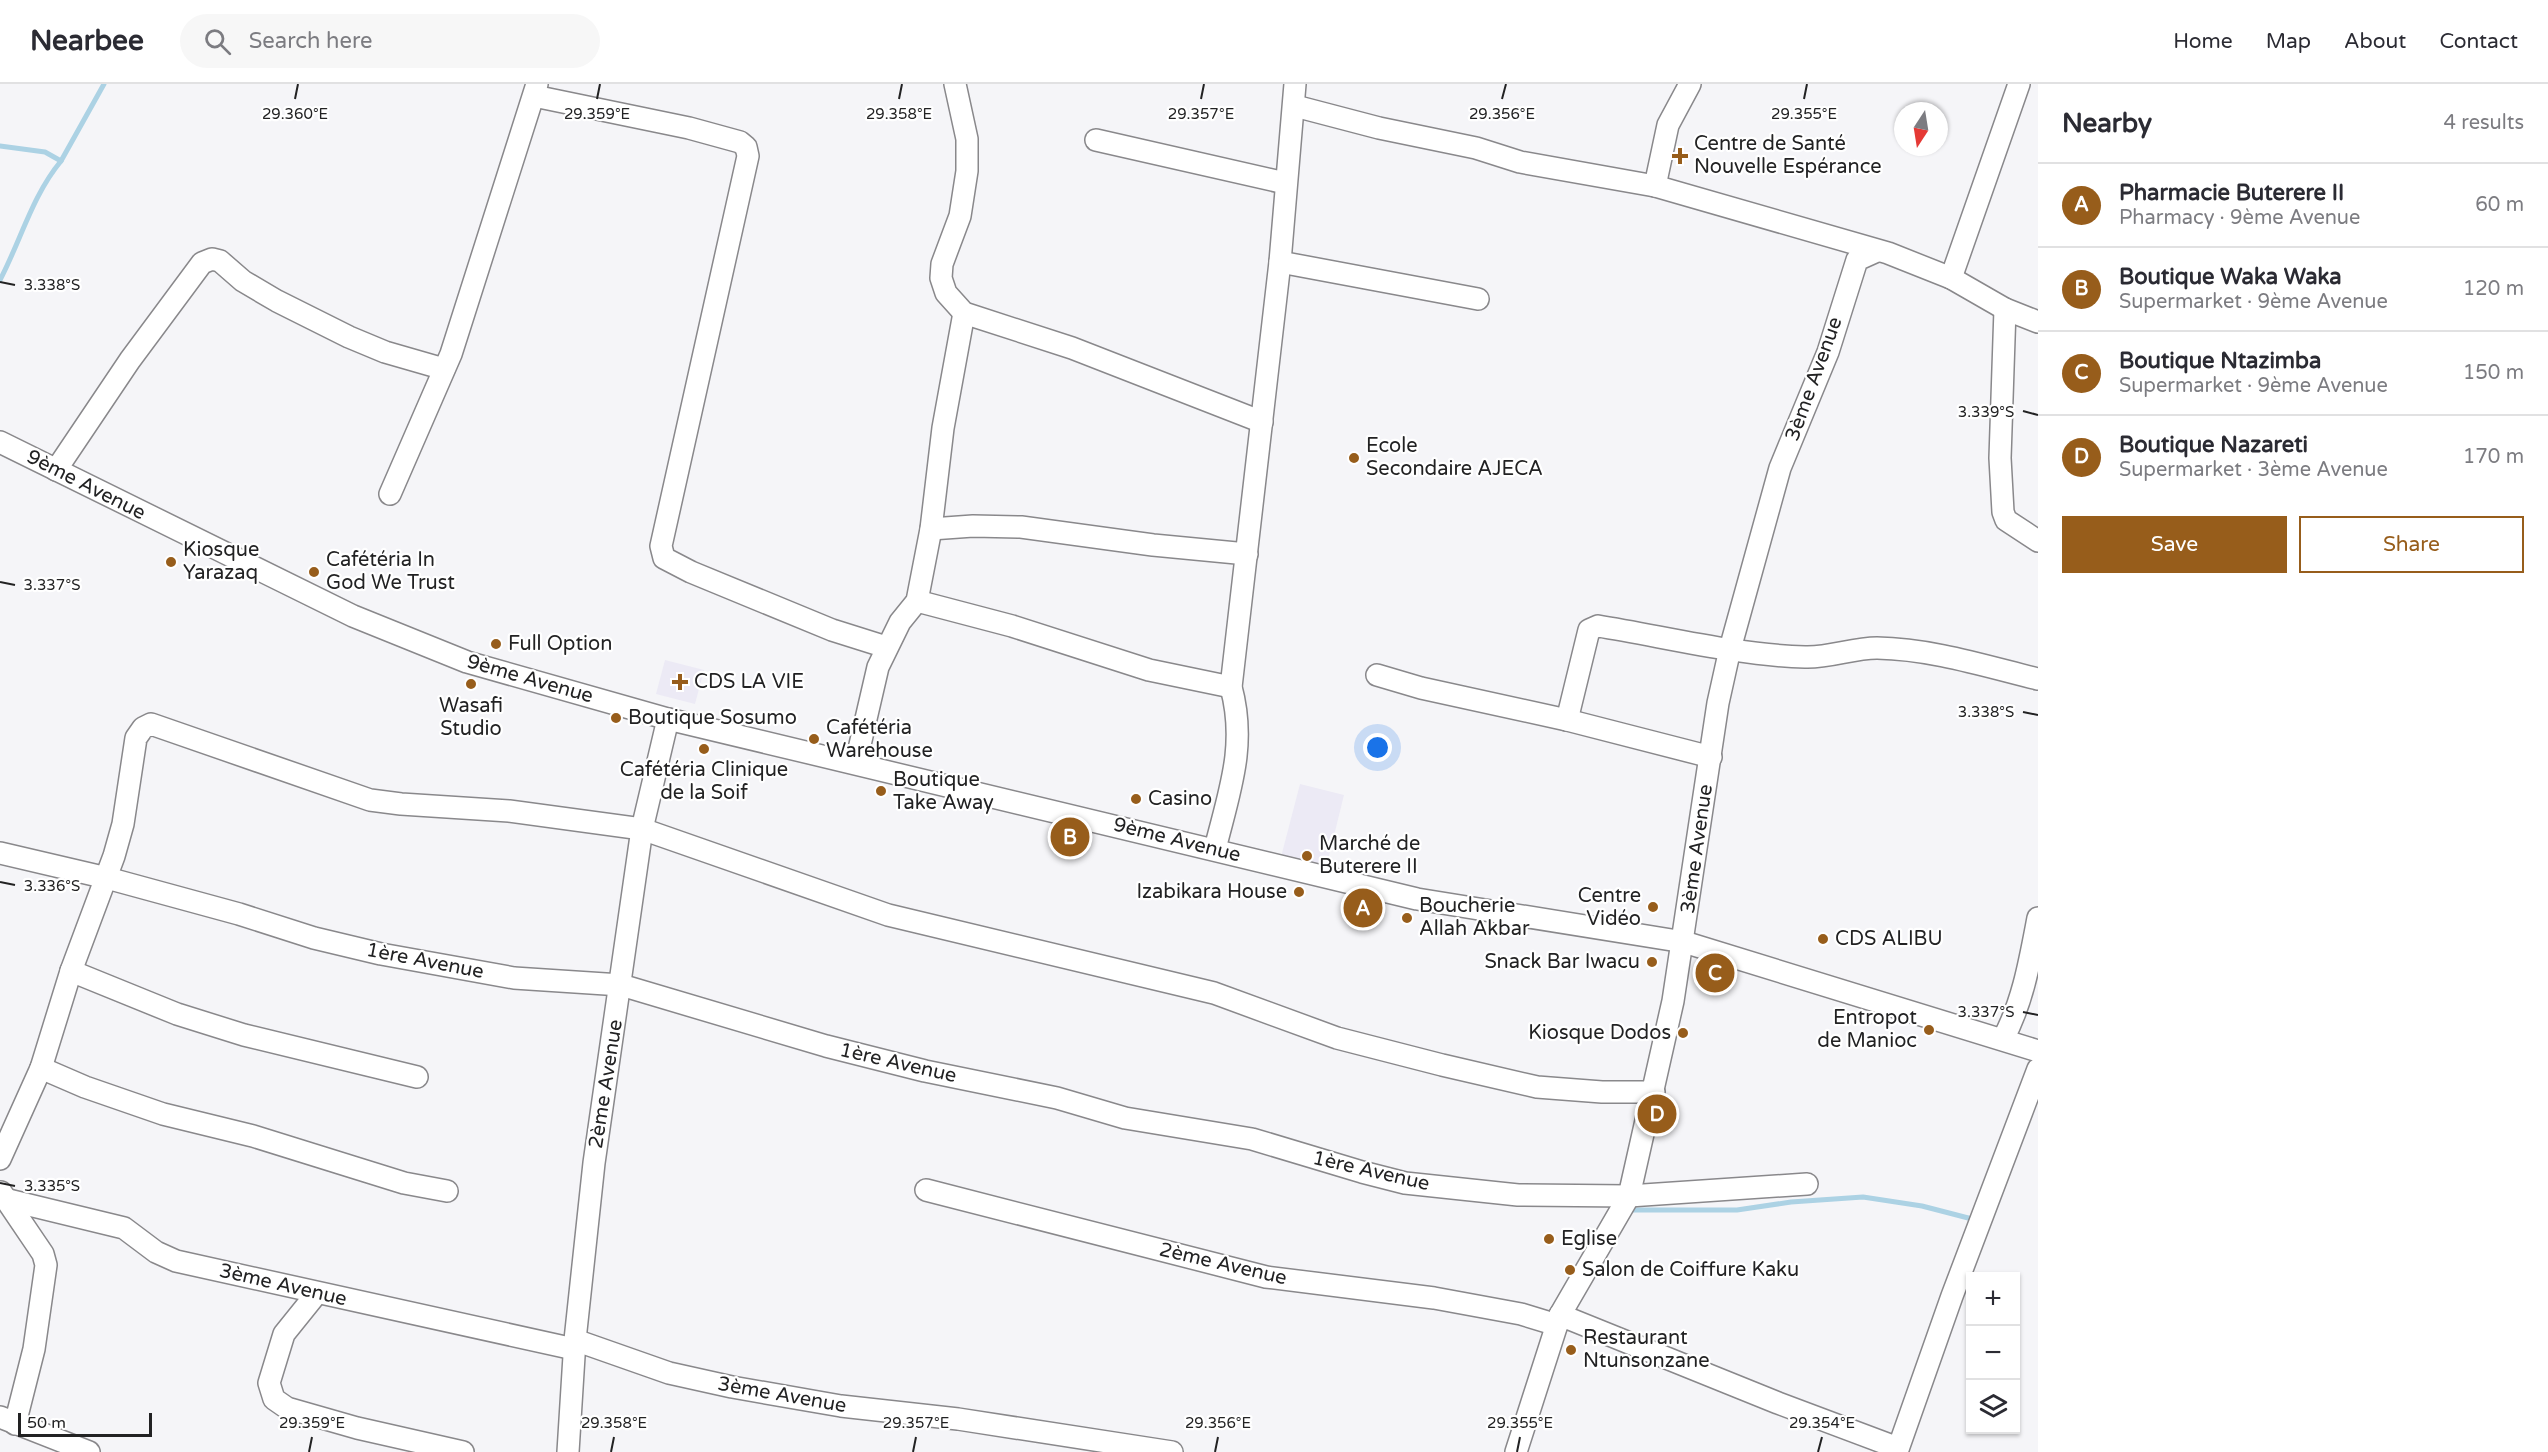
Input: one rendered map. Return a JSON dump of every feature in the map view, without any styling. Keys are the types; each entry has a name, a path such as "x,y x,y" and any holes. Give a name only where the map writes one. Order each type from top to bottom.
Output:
{"street":[{"path":"955,84 967,139 967,171 964,199 942,264 941,278 946,293 964,313 1072,348 1262,422"},
{"path":"1215,849 1238,753 1238,711 1231,687 1280,262 1295,84"},
{"path":"1655,186 1668,125 1690,84"},
{"path":"1951,278 2019,84"},
{"path":"390,494 444,369 490,238 535,90 740,142 746,147 748,156 661,546 662,553 664,558 702,577 832,630 886,646"},
{"path":"1294,106 1379,128 1476,148 1520,162 1655,186 1888,253 1951,278 2005,309 2038,322"},
{"path":"1096,140 1285,183"},
{"name":"3ème Avenue","path":"1516,1452 1559,1320 1629,1196 1654,1092 1684,942 1718,703 1730,649 1780,468 1828,352 1857,260 1877,251"},
{"path":"56,470 130,360 202,262 212,259 220,261 243,280 277,301 349,337 385,352 444,369"},
{"path":"1280,262 1478,299"},
{"path":"2005,309 2000,459 2003,512 2006,520 2038,541"},
{"path":"856,762 878,667 886,646 917,601 931,529 943,428 964,313"},
{"name":"9ème Avenue","path":"0,442 209,546 407,639 467,662 668,719 856,762 1417,899 1684,942 2038,1051"},
{"path":"931,529 974,526 1021,527 1153,545 1247,554"},
{"path":"917,601 1012,626 1149,670 1231,687"},
{"path":"1568,720 1589,630 1592,627 1730,649 1804,657 1820,657 1852,650 1901,649 1948,657 2038,679"},
{"path":"1377,675 1478,702 1568,720 1711,757"},
{"name":"2ème Avenue","path":"568,1452 575,1345 594,1163 642,829 668,719"},
{"path":"0,1159 41,1068 71,971 107,878 123,824 136,738 143,728 151,724 370,800 509,812 642,829 888,915 1214,993 1337,1038 1442,1065 1538,1087 1602,1092 1654,1092"},
{"name":"1ère Avenue","path":"0,853 107,878 239,914 314,938 381,954 514,978 621,985 826,1046 925,1071 1057,1098 1125,1118 1252,1139 1406,1183 1518,1195 1629,1196 1807,1184"},
{"path":"2003,1039 2014,1019 2027,973 2038,918"},
{"path":"71,971 177,1014 233,1032 417,1077"},
{"path":"41,1068 85,1087 163,1114 253,1136 404,1183 447,1191"},
{"path":"1898,1450 2038,1069"},
{"name":"2ème Avenue","path":"926,1190 1266,1277 1434,1298 1559,1320 1898,1450"},
{"path":"1,1195 43,1254 46,1265 34,1349 8,1420 89,1452"},
{"name":"3ème Avenue","path":"1,1195 124,1228 156,1252 176,1261 317,1293 575,1345 669,1373 732,1387 841,1406 958,1419 1172,1452"},
{"path":"317,1293 284,1334 269,1383 274,1399 287,1408 357,1428 463,1452"}],"shaded area":[{"name":"CDS LA VIE","path":"665,660 704,670 695,704 656,694"},
{"path":"1300,784 1344,795 1326,868 1281,857"}],"waterway":[{"path":"0,146 45,152 61,161 104,84"},
{"path":"0,280 34,203 61,161"},
{"path":"1629,1210 1737,1210 1791,1202 1863,1197 1922,1206 1976,1220"}],"place":[{"name":"Centre de Santé Nouvelle Espérance","path":"1680,156"},
{"name":"Ecole Secondaire AJECA","path":"1354,458"},
{"name":"Kiosque Yarazaq","path":"171,562"},
{"name":"Cafétéria In God We Trust","path":"314,572"},
{"name":"Full Option","path":"496,644"},
{"name":"CDS LA VIE","path":"680,682"},
{"name":"Wasafi Studio","path":"471,684"},
{"name":"Boutique Sosumo","path":"616,718"},
{"name":"Cafétéria Warehouse","path":"814,739"},
{"name":"Cafétéria Clinique de la Soif","path":"704,749"},
{"name":"Boutique Take Away","path":"881,791"},
{"name":"Casino","path":"1136,799"},
{"name":"Boutique Waka Waka","path":"1070,837"},
{"name":"Marché de Buterere II","path":"1307,856"},
{"name":"Izabikara House","path":"1299,892"},
{"name":"Centre Vidéo","path":"1653,907"},
{"name":"Pharmacie Buterere II","path":"1363,908"},
{"name":"Boucherie Allah Akbar","path":"1407,918"},
{"name":"CDS ALIBU","path":"1823,939"},
{"name":"Snack Bar Iwacu","path":"1652,962"},
{"name":"Boutique Ntazimba","path":"1715,973"},
{"name":"Entropot de Manioc","path":"1929,1030"},
{"name":"Kiosque Dodos","path":"1683,1033"},
{"name":"Boutique Nazareti","path":"1657,1114"},
{"name":"Eglise","path":"1549,1239"},
{"name":"Salon de Coiffure Kaku","path":"1570,1270"},
{"name":"Restaurant Ntunsonzane","path":"1571,1350"}]}
